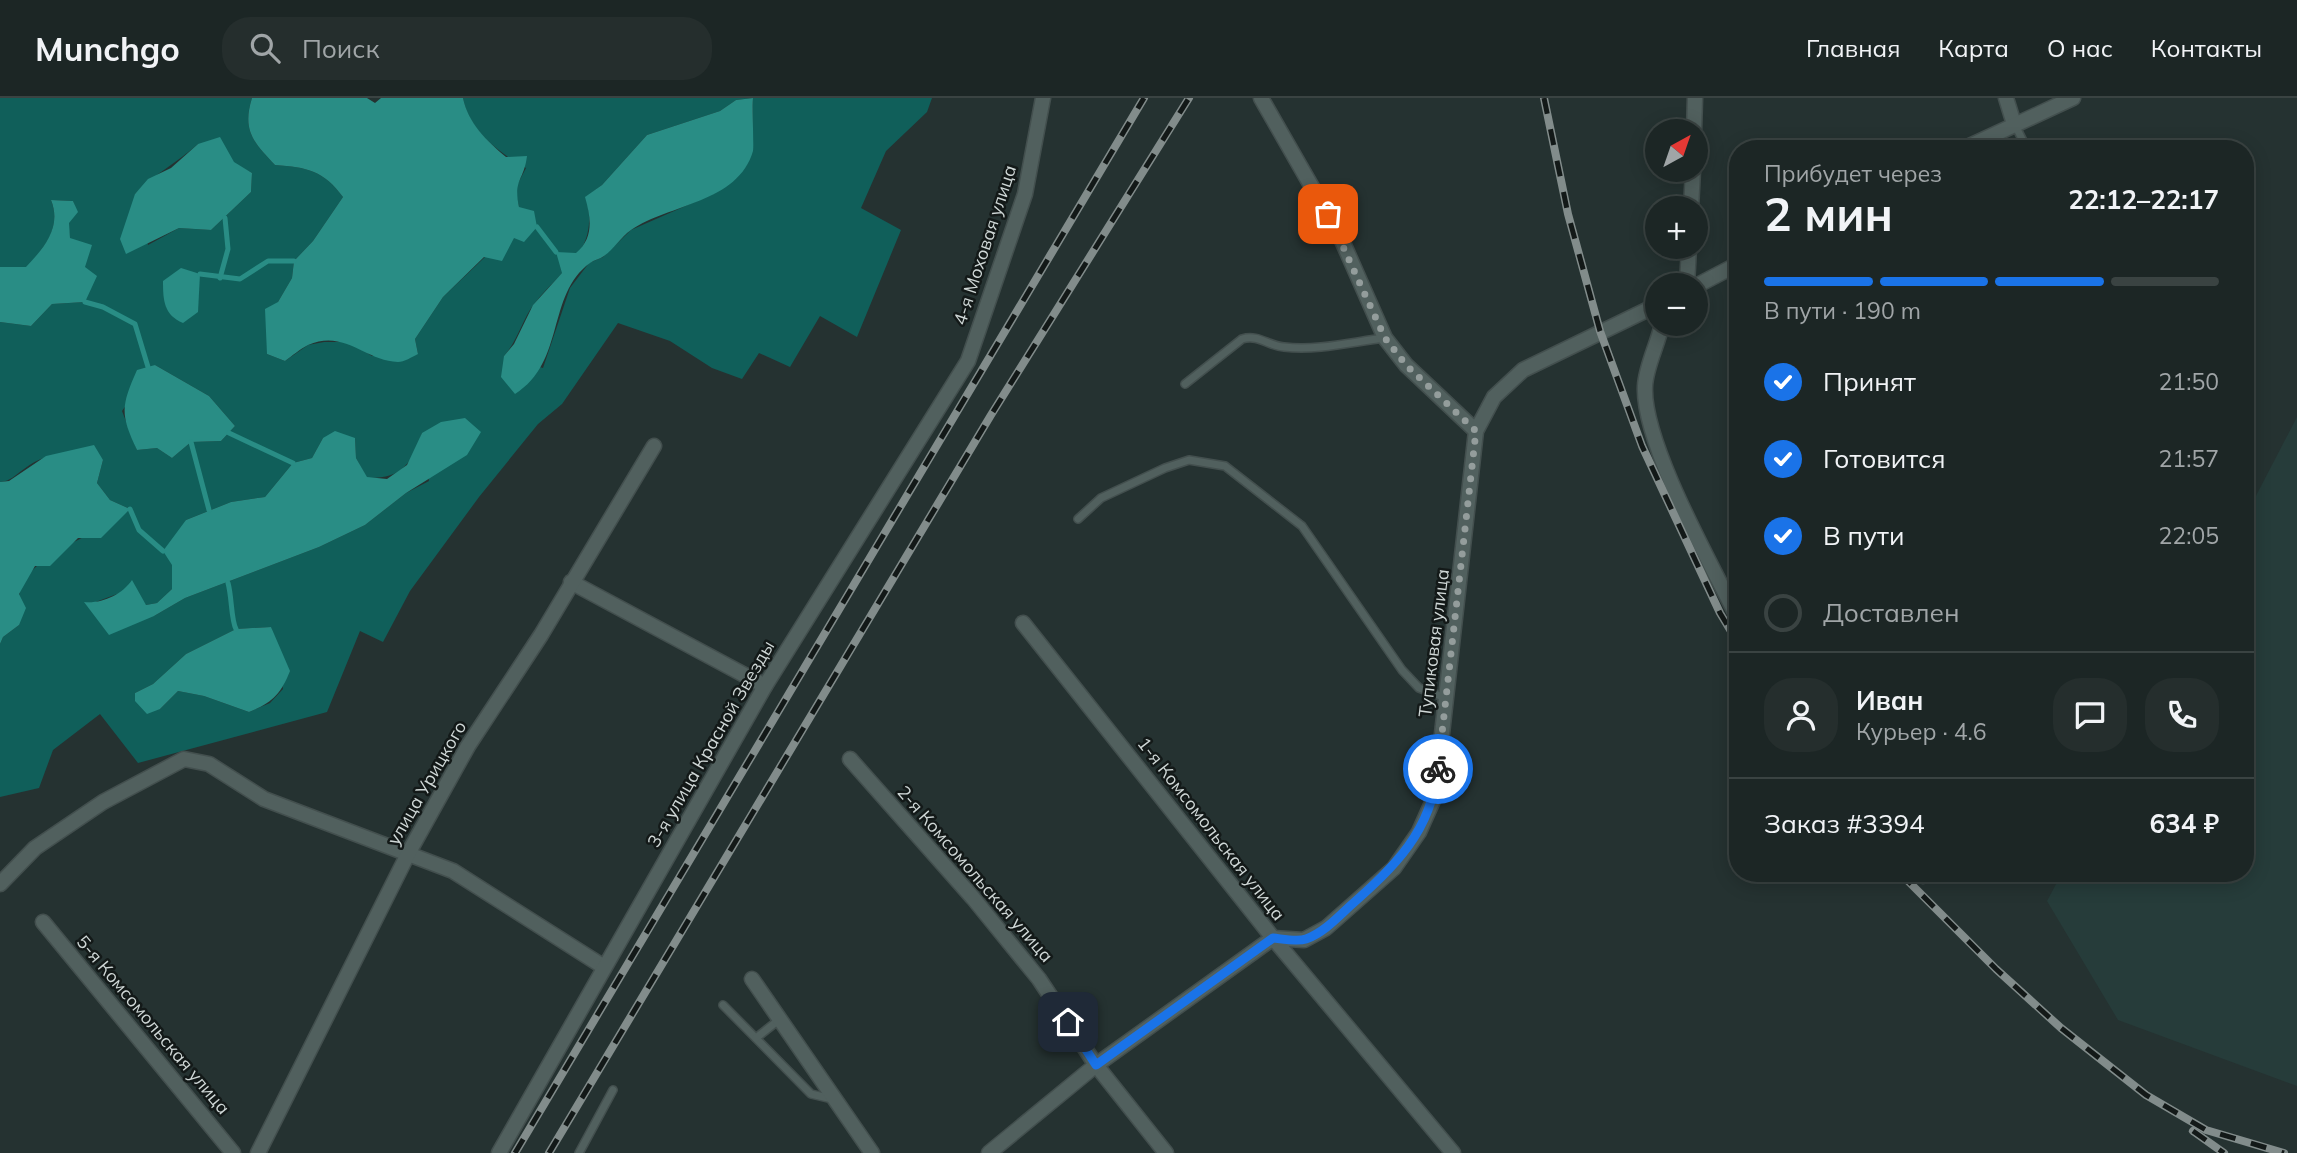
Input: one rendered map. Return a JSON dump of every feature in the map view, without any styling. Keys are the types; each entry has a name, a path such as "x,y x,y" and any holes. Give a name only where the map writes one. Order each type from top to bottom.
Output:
{"street":[{"name":"4-я Моховая улица","path":"968,361 1025,194 1044,98"},
{"path":"1261,98 1340,236 1385,338 1406,365 1476,431"},
{"path":"1694,119 1695,98"},
{"path":"2006,98 2014,124"},
{"path":"1981,140 2073,98"},
{"path":"1708,280 1729,269"},
{"name":"Тупиковая улица","path":"1273,938 1304,940 1326,928 1394,868 1419,831 1435,796 1476,431 1494,397 1523,370 1645,311"},
{"path":"1659,336 1645,384 1648,419 1671,481 1729,600"},
{"name":"3-я улица Красной Звезды","path":"499,1153 765,686 968,361"},
{"name":"улица Урицкого","path":"258,1153 409,852 468,746 541,635 654,446"},
{"path":"571,582 765,686"},
{"name":"1-я Комсомольская улица","path":"1023,623 1273,938 1453,1153"},
{"path":"0,884 35,848 92,809 184,759 209,764 264,799 453,870 604,967"},
{"name":"2-я Комсомольская улица","path":"850,759 1023,959 1096,1065 1166,1153"},
{"name":"5-я Комсомольская улица","path":"43,922 233,1153"},
{"path":"989,1153 1096,1065 1273,938"},
{"path":"752,979 872,1153"}],"lane":[{"path":"2014,124 2022,140"},
{"path":"1185,384 1242,338 1251,336 1281,347 1290,347 1385,338"},
{"path":"1078,519 1101,498 1165,468 1189,460 1225,466 1301,526 1402,670 1419,688 1447,698"},
{"path":"723,1005 811,1094 833,1099"},
{"path":"756,1038 780,1018"},
{"path":"579,1153 612,1090"}],"shaded area":[{"path":"0,98 252,98 249,127 255,142 267,157 275,165 306,169 322,176 343,197 313,241 294,261 292,278 278,302 267,333 267,354 285,361 308,345 324,342 349,342 372,356 418,354 415,339 443,297 485,257 519,207 515,189 526,168 486,139 471,120 463,98 753,98 932,98 927,112 886,151 861,208 901,230 857,337 820,316 790,367 759,353 742,379 712,368 670,341 618,323 562,404 538,424 479,497 410,591 383,642 360,631 327,712 138,763 100,714 53,750 39,788 0,797 0,644 3,637 19,625 19,597 24,582 34,568 49,557 130,509 110,500 97,483 103,460 72,454 43,458 10,479 0,482 0,322 31,326 52,304 85,302 85,267 70,239 68,223 77,212 73,201 51,200 54,210 53,229 45,245 26,268 0,267","holes":["753,98 753,150 715,193 631,230 603,257 589,263 570,288 543,368 504,356 534,304 584,245 589,216 586,197 602,185 647,135 720,111 736,100","198,144 252,173 251,192 211,230 179,228 148,245 135,194","155,365 209,396 235,426 221,441 191,442 172,458 157,448 137,450 122,411","422,433 429,481 406,493 365,525 319,547 185,598 154,616 85,602 93,603 125,591 146,605 157,603 172,589 172,565 186,520 231,502 265,497 293,463 312,458 323,438 355,438 356,458 367,478 379,478 397,472 404,468","271,627 283,689 270,703 249,712 204,696 178,691 160,709 135,693 153,684 186,654 236,629"]},
{"path":"252,98 367,98 375,103 381,98 463,98 469,116 485,138 499,151 506,157 527,156 517,198 519,207 534,211 537,227 524,242 514,238 502,261 484,257 443,297 415,339 418,354 408,359 398,362 386,360 333,341 308,345 285,361 267,354 265,309 278,302 292,278 294,261 313,241 343,197 322,176 306,169 275,165 267,157 255,142 249,127"},
{"path":"753,98 753,151 745,168 733,182 718,192 631,230 608,253 590,263 576,277 567,292 542,365 531,380 515,394 501,377 504,356 514,344 533,305 562,273 556,252 576,253 586,241 590,220 585,197 602,185 647,135 720,111 736,100"},
{"path":"220,137 234,162 252,173 251,192 211,230 179,228 126,254 120,239 135,194 148,179 171,168 198,144"},
{"path":"51,200 73,201 78,212 69,223 70,238 92,245 85,267 97,276 85,302 52,304 31,326 0,322 0,267 26,267 39,252 53,228 54,210"},
{"path":"181,268 200,274 198,312 183,323 168,311 163,288 163,281"},
{"path":"155,365 209,396 235,426 221,441 191,442 172,458 157,448 137,450 125,418 125,402 137,370"},
{"path":"2297,417 2297,1086 2118,1020 2047,901 2057,882 2254,882 2254,500"},
{"path":"465,418 481,432 467,455 406,493 365,525 319,547 185,598 154,616 109,635 84,602 97,602 111,597 123,590 132,580 146,605 157,603 172,589 172,565 163,551 186,520 231,502 265,497 293,463 312,458 323,438 335,431 355,438 356,458 367,477 387,479 407,465 422,433 441,422"},
{"path":"94,445 103,460 97,483 110,500 130,509 101,538 78,538 50,566 35,566 19,594 26,608 19,625 3,637 0,644 0,482 9,481 46,456"},
{"path":"271,627 290,671 279,692 264,705 249,712 204,696 178,691 160,709 147,714 135,701 135,693 153,684 186,654 236,629"}],"waterway":[{"path":"220,278 228,249 225,218"},
{"path":"537,227 556,252"},
{"path":"200,274 240,279 268,261 294,261"},
{"path":"85,302 103,307 135,324 148,367"},
{"path":"229,433 293,463"},
{"path":"191,442 209,510"},
{"path":"130,509 139,530 163,551"},
{"path":"228,583 236,629"}],"railway":[{"path":"515,1153 1144,98"},
{"path":"549,1153 991,415 1189,98"},
{"path":"1544,98 1568,214 1600,331 1642,446 1729,628"},
{"path":"1909,882 1996,969 2061,1028 2146,1095 2206,1130 2284,1153"},
{"path":"2193,1131 2224,1153"}],"way so far":[{"path":"1328,214 1385,338 1406,365 1476,431 1438,769"}],"route":[{"path":"1068,1022 1096,1065 1273,938 1304,940 1326,928 1394,868 1419,831 1435,796 1438,769"}]}
